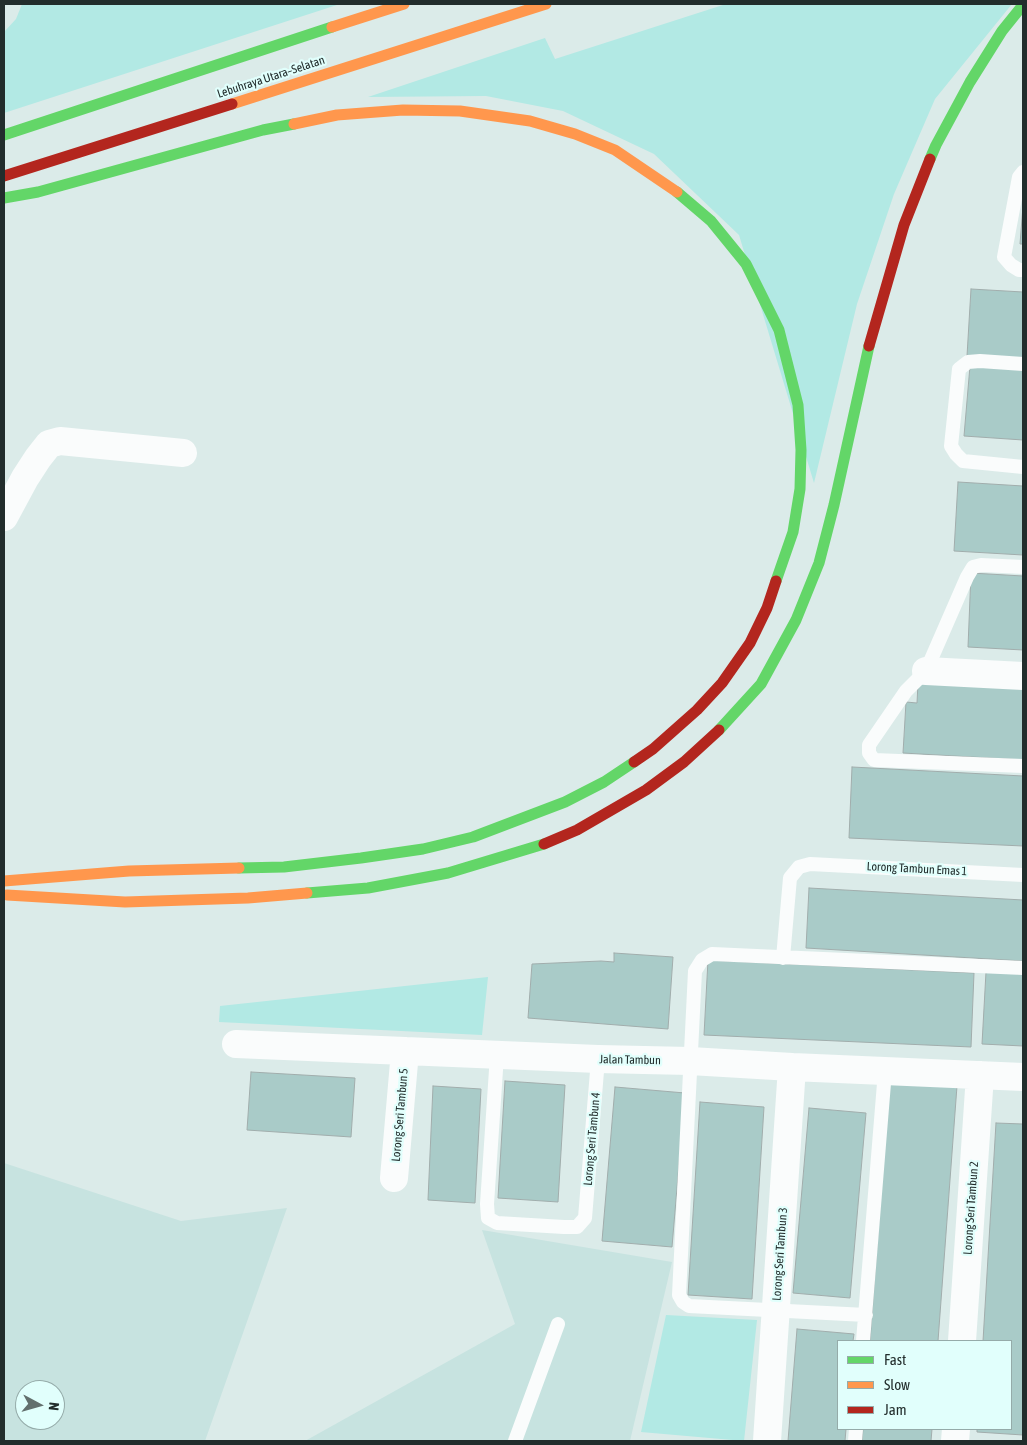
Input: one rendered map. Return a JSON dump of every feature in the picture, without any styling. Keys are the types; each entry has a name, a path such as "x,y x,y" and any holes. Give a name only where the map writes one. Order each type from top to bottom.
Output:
{"highway":[{"path":"4,135 404,4"},
{"name":"Lebuhraya Utara–Selatan","path":"4,176 546,4"},
{"path":"4,895 125,902 248,898 368,888 448,872 544,844 577,830 646,790 684,762 714,736 760,684 796,620 819,563 870,343 904,225 944,129 970,82 1002,31 1023,5"},
{"path":"4,198 38,192 263,130 337,115 403,110 460,111 530,121 575,134 615,150 670,186 712,221 746,264 779,330 798,405 801,450 800,489 793,532 767,608 750,643 722,683 697,710 653,748 604,782 565,802 506,825 472,837 423,849 284,867 129,871 4,881"}],"street":[{"path":"4,517 38,458 49,444 60,440 183,453"},
{"path":"926,671 1023,676"},
{"name":"Jalan Tambun","path":"236,1044 690,1061 1023,1077"},
{"name":"Lorong Seri Tambun 5","path":"394,1178 404,1051"},
{"name":"Lorong Seri Tambun 3","path":"767,1441 792,1067"},
{"name":"Lorong Seri Tambun 2","path":"962,1340 980,1075"}],"lane":[{"path":"1023,172 1019,177 1004,257 1011,266 1023,270"},
{"path":"1023,364 980,361 968,362 959,369 951,446 963,461 1023,466"},
{"path":"1023,567 981,565 973,567 966,577 926,671 906,691 869,745 869,753 874,760 1023,766"},
{"name":"Lorong Tambun Emas 1","path":"783,958 790,878 799,867 810,864 1023,875"},
{"path":"866,1315 689,1306 683,1302 680,1295 695,972 702,960 712,954 1023,968"},
{"name":"Lorong Seri Tambun 4","path":"498,1055 487,1204 488,1218 498,1223 577,1227 585,1218 598,1059"},
{"path":"864,1340 885,1071"},
{"path":"515,1441 558,1324"}],"shaded area":[{"path":"22,4 340,4 4,113 4,32 16,19"},
{"path":"726,4 1012,4 935,99 894,194 857,304 814,483 739,235 654,154 563,111 486,96 368,97 545,38 555,59"},
{"path":"488,977 482,1035 219,1022 220,1006"},
{"path":"4,1163 181,1221 287,1208 205,1441 4,1441"},
{"path":"482,1230 672,1262 630,1441 305,1441 515,1324"},
{"path":"666,1315 757,1320 744,1441 641,1432"}],"building":[{"path":"1023,206 1023,244 1020,244"},
{"path":"971,289 1023,292 1023,360 967,356"},
{"path":"970,366 1023,370 1023,440 964,436"},
{"path":"958,482 1023,486 1023,555 954,551"},
{"path":"971,573 1023,576 1023,650 968,647"},
{"path":"918,683 1023,689 1023,760 903,753 906,702 917,703"},
{"path":"852,767 1023,776 1023,846 849,838"},
{"path":"809,888 1023,900 1023,961 806,948"},
{"path":"614,953 673,957 668,1029 528,1018 532,964 614,962"},
{"path":"708,960 974,973 971,1047 704,1035"},
{"path":"986,972 1023,974 1023,1046 982,1044"},
{"path":"251,1072 355,1078 351,1137 247,1130"},
{"path":"505,1081 565,1085 558,1202 498,1198"},
{"path":"889,1081 957,1086 938,1340 870,1340"},
{"path":"433,1086 481,1089 475,1203 428,1200"},
{"path":"615,1087 685,1093 672,1247 602,1241"},
{"path":"700,1102 764,1107 752,1299 688,1295"},
{"path":"809,1108 866,1113 850,1298 793,1293"},
{"path":"996,1123 1023,1124 1023,1435 977,1432 977,1430 1012,1430 1012,1340 983,1340"},
{"path":"797,1329 854,1334 853,1340 837,1340 837,1430 846,1430 845,1441 788,1441"},
{"path":"863,1430 932,1430 931,1441 862,1441"}],"traffic: fast":[{"path":"930,159 970,82 1002,31 1023,5"},
{"path":"4,135 332,27"},
{"path":"4,198 38,192 263,130 294,124"},
{"path":"677,192 711,221 746,264 779,330 798,405 801,450 800,489 793,532 776,581"},
{"path":"719,730 761,684 796,620 819,563 834,505 869,346"},
{"path":"239,868 284,867 361,858 423,849 473,837 565,802 604,782 634,762"},
{"path":"307,893 368,888 448,873 544,844"}],"traffic: slow":[{"path":"332,27 404,4"},
{"path":"232,104 546,4"},
{"path":"294,124 337,115 403,110 460,111 530,121 575,134 615,150 677,192"},
{"path":"4,881 129,871 239,868"},
{"path":"7,895 125,902 248,898 307,893"}],"traffic: jam":[{"path":"4,176 232,104"},
{"path":"869,346 904,225 930,159"},
{"path":"634,762 653,749 697,710 722,683 750,643 767,608 776,581"},
{"path":"544,844 577,830 646,790 684,762 719,730"}]}
